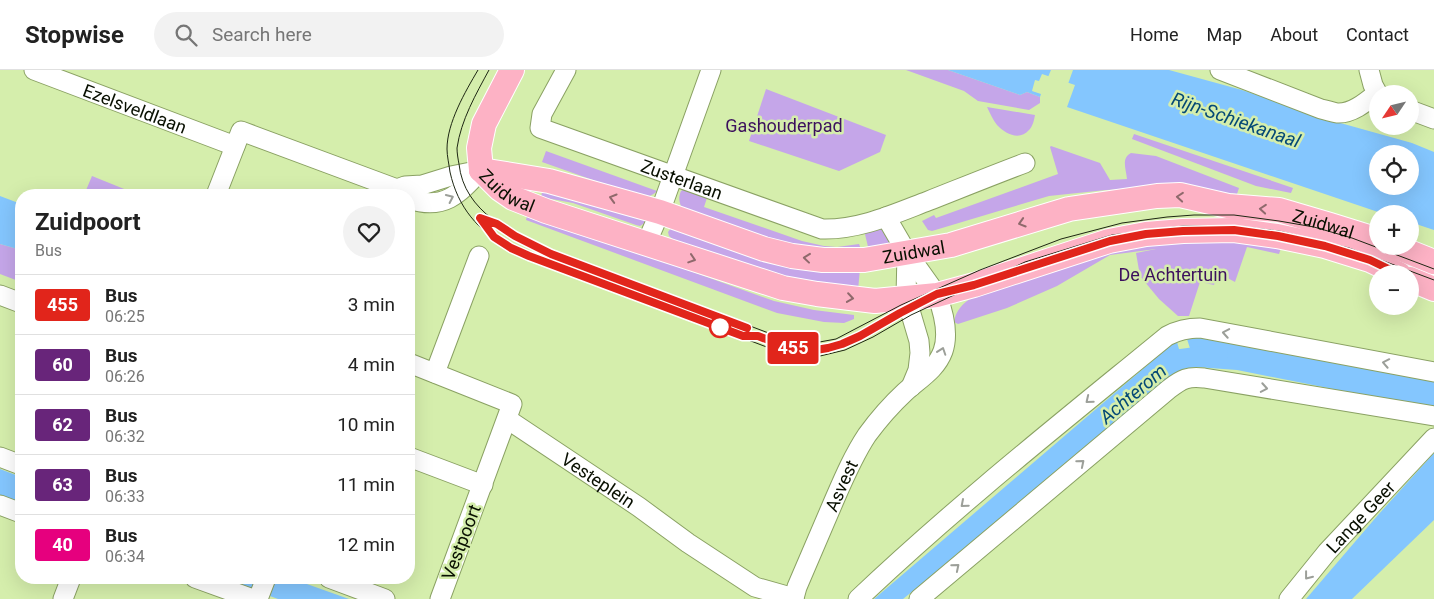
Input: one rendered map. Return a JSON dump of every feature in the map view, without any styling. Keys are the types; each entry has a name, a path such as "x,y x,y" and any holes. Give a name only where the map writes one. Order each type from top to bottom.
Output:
{"main road":[{"path":"481,170 479,148 484,124 512,70"},
{"name":"Zuidwal","path":"481,170 549,181 660,212 755,246 792,256 823,260 864,260 952,245 1069,209 1165,196 1180,196 1228,206 1279,210 1369,237"},
{"name":"Zuidwal","path":"481,170 500,189 513,198 546,212 783,288 861,300 874,301 937,294 974,285 1110,241 1146,234 1183,231 1234,230 1278,236 1325,246 1380,265"},
{"path":"1416,255 1434,262"},
{"path":"1419,283 1434,289"}],"street":[{"name":"Ezelsveldlaan","path":"34,70 388,189"},
{"name":"Zusterlaan","path":"566,70 542,114 540,128 822,229 844,228 886,217 1025,163"},
{"path":"646,244 660,212 710,70"},
{"path":"1220,70 1321,109 1338,113 1349,111 1369,100"},
{"path":"1369,70 1374,85"},
{"path":"1419,113 1434,119"},
{"path":"218,189 238,138"},
{"name":"Ezelsveldlaan","path":"415,198 430,204 451,198 461,191 481,170"},
{"path":"886,217 907,253"},
{"name":"Asvest","path":"794,598 845,476 860,447 885,414 911,387 933,368 944,347 945,333 937,294 907,253"},
{"name":"Asvest","path":"907,253 906,297 919,341 920,352 918,370 911,387"},
{"path":"435,373 478,256"},
{"path":"0,294 15,300"},
{"path":"858,599 977,492 1167,336 1178,330 1200,328 1434,372"},
{"path":"415,365 512,404 507,419"},
{"path":"919,599 1169,389 1179,381 1193,376 1434,416"},
{"name":"Vestpoort","path":"440,599 507,419"},
{"name":"Vesteplein","path":"507,419 639,508 693,539 754,587 794,598"},
{"name":"Lange Geer","path":"1290,599 1327,552 1434,438"},
{"path":"0,457 15,463"},
{"path":"415,459 483,485"},
{"path":"0,506 15,511"},
{"path":"63,599 69,584"},
{"path":"209,584 234,595 260,591"},
{"path":"345,584 385,599"}],"green space":[{"path":"906,70 948,70 1020,95 1027,92 1040,97 1040,103 1029,110 978,101 964,91"},
{"name":"Gashouderpad","path":"766,89 886,135 880,152 839,171 749,141"},
{"path":"987,107 1035,115 1033,123 1025,133 1017,136 1013,135 997,125"},
{"path":"1134,134 1293,188 1291,193 1256,186 1132,139"},
{"path":"1051,146 1100,163 1110,180 1127,179 1125,161 1131,153 1156,156 1239,188 1237,194 1148,188 1106,190 1049,196 932,231 928,230 922,221 934,215 936,218 1058,174"},
{"path":"546,151 657,191 650,196 641,197 542,162"},
{"path":"92,176 124,189 87,189"},
{"path":"543,188 646,219 646,222 640,226 573,203 541,197"},
{"path":"686,188 708,195 704,207 802,241 837,247 859,244 862,252 794,249 683,210 679,196 681,191"},
{"path":"528,213 774,301 814,310 854,315 854,319 844,323 824,322 777,313 526,220"},
{"path":"671,228 860,269 858,290 794,280 674,240 669,236 668,232"},
{"path":"880,228 886,231 896,244 869,251 864,230"},
{"name":"De Achtertuin","path":"1199,239 1282,245 1279,254 1247,247 1235,282 1218,273 1214,285 1200,282 1189,316 1178,316 1159,299 1140,276 1136,253 1156,249 1110,255 1057,286 1007,308 958,324 954,322 961,307 968,300 983,292 1104,251"},
{"path":"0,244 15,248 15,280 0,274"}],"water":[{"name":"Rijn-Schiekanaal","path":"948,70 1169,70 1242,90 1326,119 1369,131 1369,135 1383,135 1412,143 1417,145 1369,145 1369,195 1419,195 1419,146 1434,152 1434,230 1419,225 1419,205 1369,205 1369,209 1067,107 1075,85 1042,74 1039,81 1035,80 1032,91 1041,94 1040,97 1027,92 1020,95"},
{"path":"0,196 15,202 15,248 0,244"},
{"path":"1196,337 1434,380 1434,409 1237,370 1196,367 1187,339"},
{"path":"1177,342 1185,370 903,599 874,599 1172,344"},
{"path":"1434,453 1434,520 1352,599 1306,599 1378,515"},
{"path":"0,469 15,475 15,501 0,495"},
{"path":"280,584 307,584 349,599 279,599 276,594"}],"pier":[{"path":"1051,70 1073,70 1068,84 1048,77"}],"waterway":[{"name":"Achterom","path":"1160,372 1174,360 1218,354"},
{"path":"266,584 307,599"}],"tram line":[{"path":"478,70 453,118 447,149 450,172 458,197 479,226 509,249 785,354 816,357 845,350 873,337 911,315 1025,262 1112,235 1183,226 1234,226 1279,231 1349,248 1434,280"},
{"path":"489,70 465,117 457,148 463,181 470,195 492,219 506,229 552,251 787,340 814,343 836,339 901,305 980,270 1061,239 1122,223 1167,217 1234,215 1314,227 1352,238 1434,269"}],"bus line":[{"name":"455","path":"747,328 551,254 515,236 497,224 480,218 494,237 511,248 529,256 743,336 758,336 786,347 816,350 842,344 870,331 937,294 974,285 1110,241 1146,234 1234,230 1278,236 1325,246 1380,265"}]}
